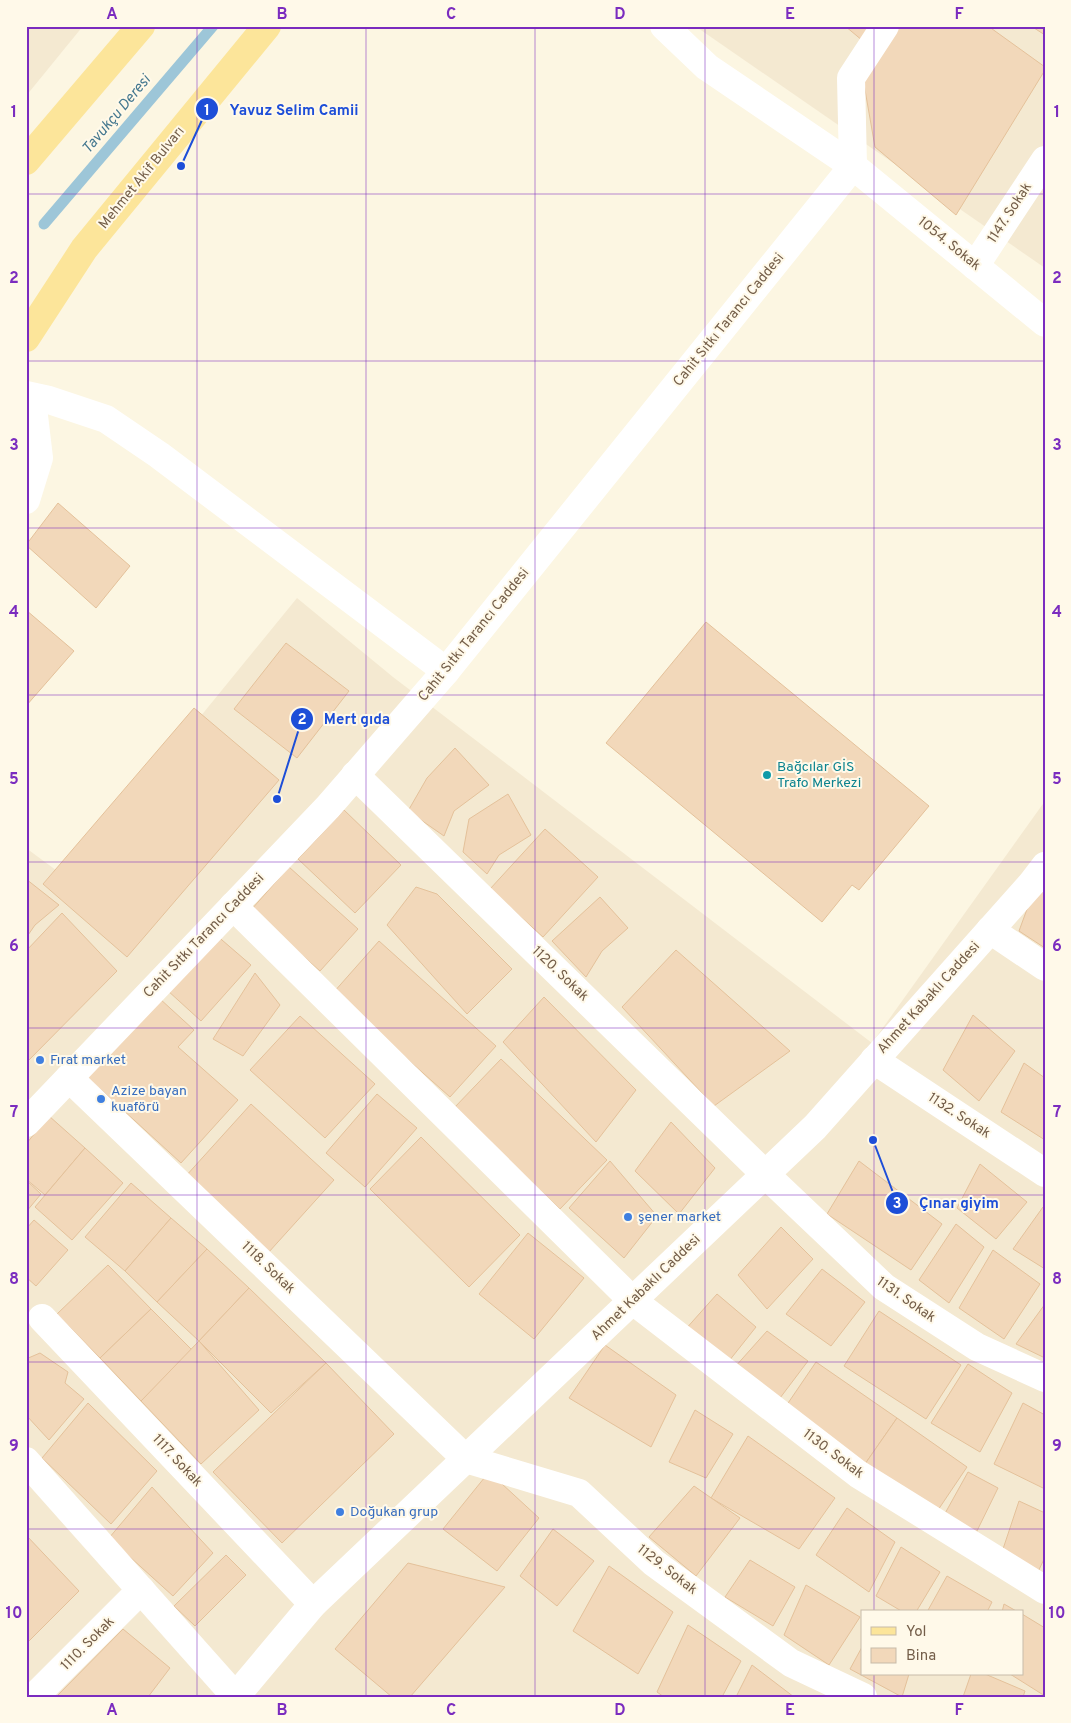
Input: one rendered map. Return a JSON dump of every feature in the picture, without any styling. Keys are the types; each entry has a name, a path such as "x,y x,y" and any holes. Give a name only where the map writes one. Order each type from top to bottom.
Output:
{"main road":[{"path":"26,160 141,26"},
{"name":"Mehmet Akif Bulvarı","path":"26,338 84,249 267,26"}],"street":[{"path":"853,166 851,78 885,26"},
{"name":"1054. Sokak","path":"666,27 707,67 853,166 1045,323"},
{"name":"1147. Sokak","path":"975,266 1045,160"},
{"name":"Cahit Sıtkı Tarancı Caddesi","path":"28,1117 69,1078 328,807 446,671 853,166"},
{"path":"26,395 49,400 106,419 159,455 446,671"},
{"path":"26,402 34,416 39,458 26,500"},
{"name":"1120. Sokak","path":"355,774 765,1174"},
{"name":"Ahmet Kabaklı Caddesi","path":"236,1697 313,1604 815,1127 1045,866"},
{"name":"1130. Sokak","path":"233,906 633,1300 858,1474 1045,1590"},
{"path":"990,930 1045,967"},
{"name":"1132. Sokak","path":"874,1060 1045,1173"},
{"name":"1118. Sokak","path":"69,1078 466,1459"},
{"name":"1131. Sokak","path":"765,1174 884,1287 977,1347 1045,1378"},
{"name":"1117. Sokak","path":"42,1318 313,1604"},
{"name":"1129. Sokak","path":"466,1459 579,1493 654,1563 791,1663 863,1697"},
{"path":"26,1461 236,1697"},
{"name":"1110. Sokak","path":"34,1697 141,1590"}],"shaded area":[{"path":"26,26 83,26 26,96"},
{"path":"695,26 1045,26 1045,268"},
{"path":"297,598 393,677 872,1043 1045,801 1045,1697 26,1697 26,848 68,879"}],"building":[{"path":"845,26 873,26 863,41"},
{"path":"888,26 988,26 1045,67 1045,70 956,215 875,147 861,67"},
{"path":"1031,26 1045,26 1045,35"},
{"path":"58,503 130,566 96,608 26,545"},
{"path":"26,610 74,651 26,706"},
{"name":"Bağcılar GİS Trafo Merkezi","path":"706,622 929,806 859,890 852,885 822,922 606,743"},
{"path":"286,643 349,691 297,758 234,709"},
{"path":"194,708 279,780 127,957 43,884"},
{"path":"455,748 489,785 454,811 444,836 408,811 427,778"},
{"path":"508,794 531,835 499,855 487,874 463,852 469,819"},
{"path":"344,810 401,865 355,913 298,859"},
{"path":"545,829 598,877 543,937 490,889"},
{"path":"289,867 358,929 320,971 251,910"},
{"path":"1041,871 1045,874 1045,948 1019,931"},
{"path":"26,879 59,905 35,925 26,938"},
{"path":"416,887 437,894 512,969 467,1014 387,925"},
{"path":"600,897 628,928 602,951 586,977 552,941"},
{"path":"62,913 117,971 26,1063 26,951"},
{"path":"215,934 251,965 201,1021 167,990"},
{"path":"379,941 496,1046 450,1097 333,993"},
{"path":"676,950 790,1051 714,1106 622,1007"},
{"path":"255,973 280,1005 243,1056 213,1039"},
{"path":"544,997 636,1090 596,1142 503,1042"},
{"path":"159,998 194,1030 178,1047 238,1100 181,1163 87,1077"},
{"path":"973,1015 1015,1051 979,1101 943,1070"},
{"path":"300,1016 375,1084 325,1138 250,1070"},
{"path":"501,1059 607,1160 560,1209 454,1108"},
{"path":"1024,1063 1045,1078 1045,1140 1001,1112"},
{"path":"377,1094 417,1128 365,1187 326,1153"},
{"path":"251,1104 334,1180 268,1253 185,1177"},
{"path":"49,1116 85,1148 45,1195 26,1179 26,1144"},
{"path":"671,1122 715,1168 679,1214 635,1171"},
{"path":"421,1137 520,1235 469,1287 370,1189"},
{"path":"85,1148 123,1183 72,1240 35,1207"},
{"path":"610,1161 657,1216 624,1258 569,1208"},
{"path":"859,1161 942,1224 911,1270 827,1214"},
{"path":"980,1164 1027,1202 996,1239 957,1208"},
{"path":"26,1180 41,1194 26,1212"},
{"path":"131,1183 171,1218 125,1271 85,1237"},
{"path":"1043,1207 1045,1208 1045,1269 1013,1249"},
{"path":"171,1218 207,1249 157,1302 125,1271"},
{"path":"34,1220 68,1250 36,1286 26,1277 26,1229"},
{"path":"956,1224 984,1247 949,1303 919,1280"},
{"path":"781,1227 813,1259 767,1309 738,1275"},
{"path":"528,1233 584,1278 534,1339 479,1294"},
{"path":"207,1249 249,1288 199,1341 157,1302"},
{"path":"993,1250 1040,1284 1004,1339 959,1308"},
{"path":"108,1265 151,1309 100,1358 57,1314"},
{"path":"822,1269 865,1302 831,1346 786,1314"},
{"path":"249,1288 326,1363 271,1413 199,1341"},
{"path":"717,1294 756,1327 725,1366 684,1331"},
{"path":"1045,1304 1045,1358 1016,1344"},
{"path":"151,1309 192,1350 141,1401 100,1358"},
{"path":"879,1311 961,1365 926,1419 844,1366"},
{"path":"767,1331 808,1361 777,1402 734,1368"},
{"path":"199,1341 259,1410 201,1464 141,1401"},
{"path":"605,1345 676,1395 651,1447 569,1398"},
{"path":"40,1353 68,1372 65,1383 84,1399 49,1440 26,1415 26,1359"},
{"path":"816,1362 897,1418 865,1464 784,1409"},
{"path":"326,1363 394,1434 282,1543 213,1472"},
{"path":"968,1364 1012,1393 980,1452 931,1423"},
{"path":"88,1403 157,1471 111,1524 42,1458"},
{"path":"1023,1403 1045,1415 1045,1489 994,1464"},
{"path":"695,1410 733,1434 706,1478 669,1462"},
{"path":"897,1418 967,1467 936,1513 865,1464"},
{"path":"748,1436 835,1498 799,1549 711,1498"},
{"path":"489,1472 539,1518 497,1571 443,1529"},
{"path":"968,1472 998,1488 974,1537 943,1517"},
{"path":"694,1486 740,1518 696,1576 649,1537"},
{"path":"152,1487 213,1553 173,1596 109,1538"},
{"path":"1019,1501 1045,1513 1045,1557 1037,1574 1002,1552"},
{"path":"847,1508 895,1542 869,1592 816,1555"},
{"path":"553,1529 594,1561 557,1606 520,1576"},
{"path":"26,1535 79,1591 26,1644"},
{"path":"901,1547 940,1572 917,1610 900,1610 876,1596"},
{"path":"226,1555 246,1575 195,1626 174,1606"},
{"path":"750,1560 795,1587 773,1626 725,1597"},
{"path":"408,1563 505,1587 410,1697 392,1697 335,1649"},
{"path":"609,1566 673,1612 638,1674 573,1631"},
{"path":"947,1576 992,1602 988,1610 928,1610"},
{"path":"806,1585 860,1617 829,1665 784,1635"},
{"path":"1004,1604 1014,1610 1002,1610"},
{"path":"1024,1615 1045,1628 1045,1696 1013,1676 1024,1676"},
{"path":"688,1625 741,1661 722,1697 664,1697 657,1692"},
{"path":"123,1629 170,1668 148,1697 56,1697"},
{"path":"861,1649 861,1675 850,1669"},
{"path":"752,1665 794,1697 736,1697"},
{"path":"863,1676 908,1676 902,1697"},
{"path":"970,1676 990,1676 1025,1691 1023,1697 963,1697"}],"waterway":[{"name":"Tavukçu Deresi","path":"44,224 213,26"}],"place":[{"name":"Yavuz Selim Camii","path":"181,166"},
{"name":"Bağcılar GİS Trafo Merkezi","path":"767,775"},
{"name":"Mert gıda","path":"277,799"},
{"name":"Fırat market","path":"40,1060"},
{"name":"Azize bayan kuaförü","path":"101,1099"},
{"name":"Çınar giyim","path":"873,1140"},
{"name":"şener market","path":"628,1217"},
{"name":"Doğukan grup","path":"340,1512"}]}
